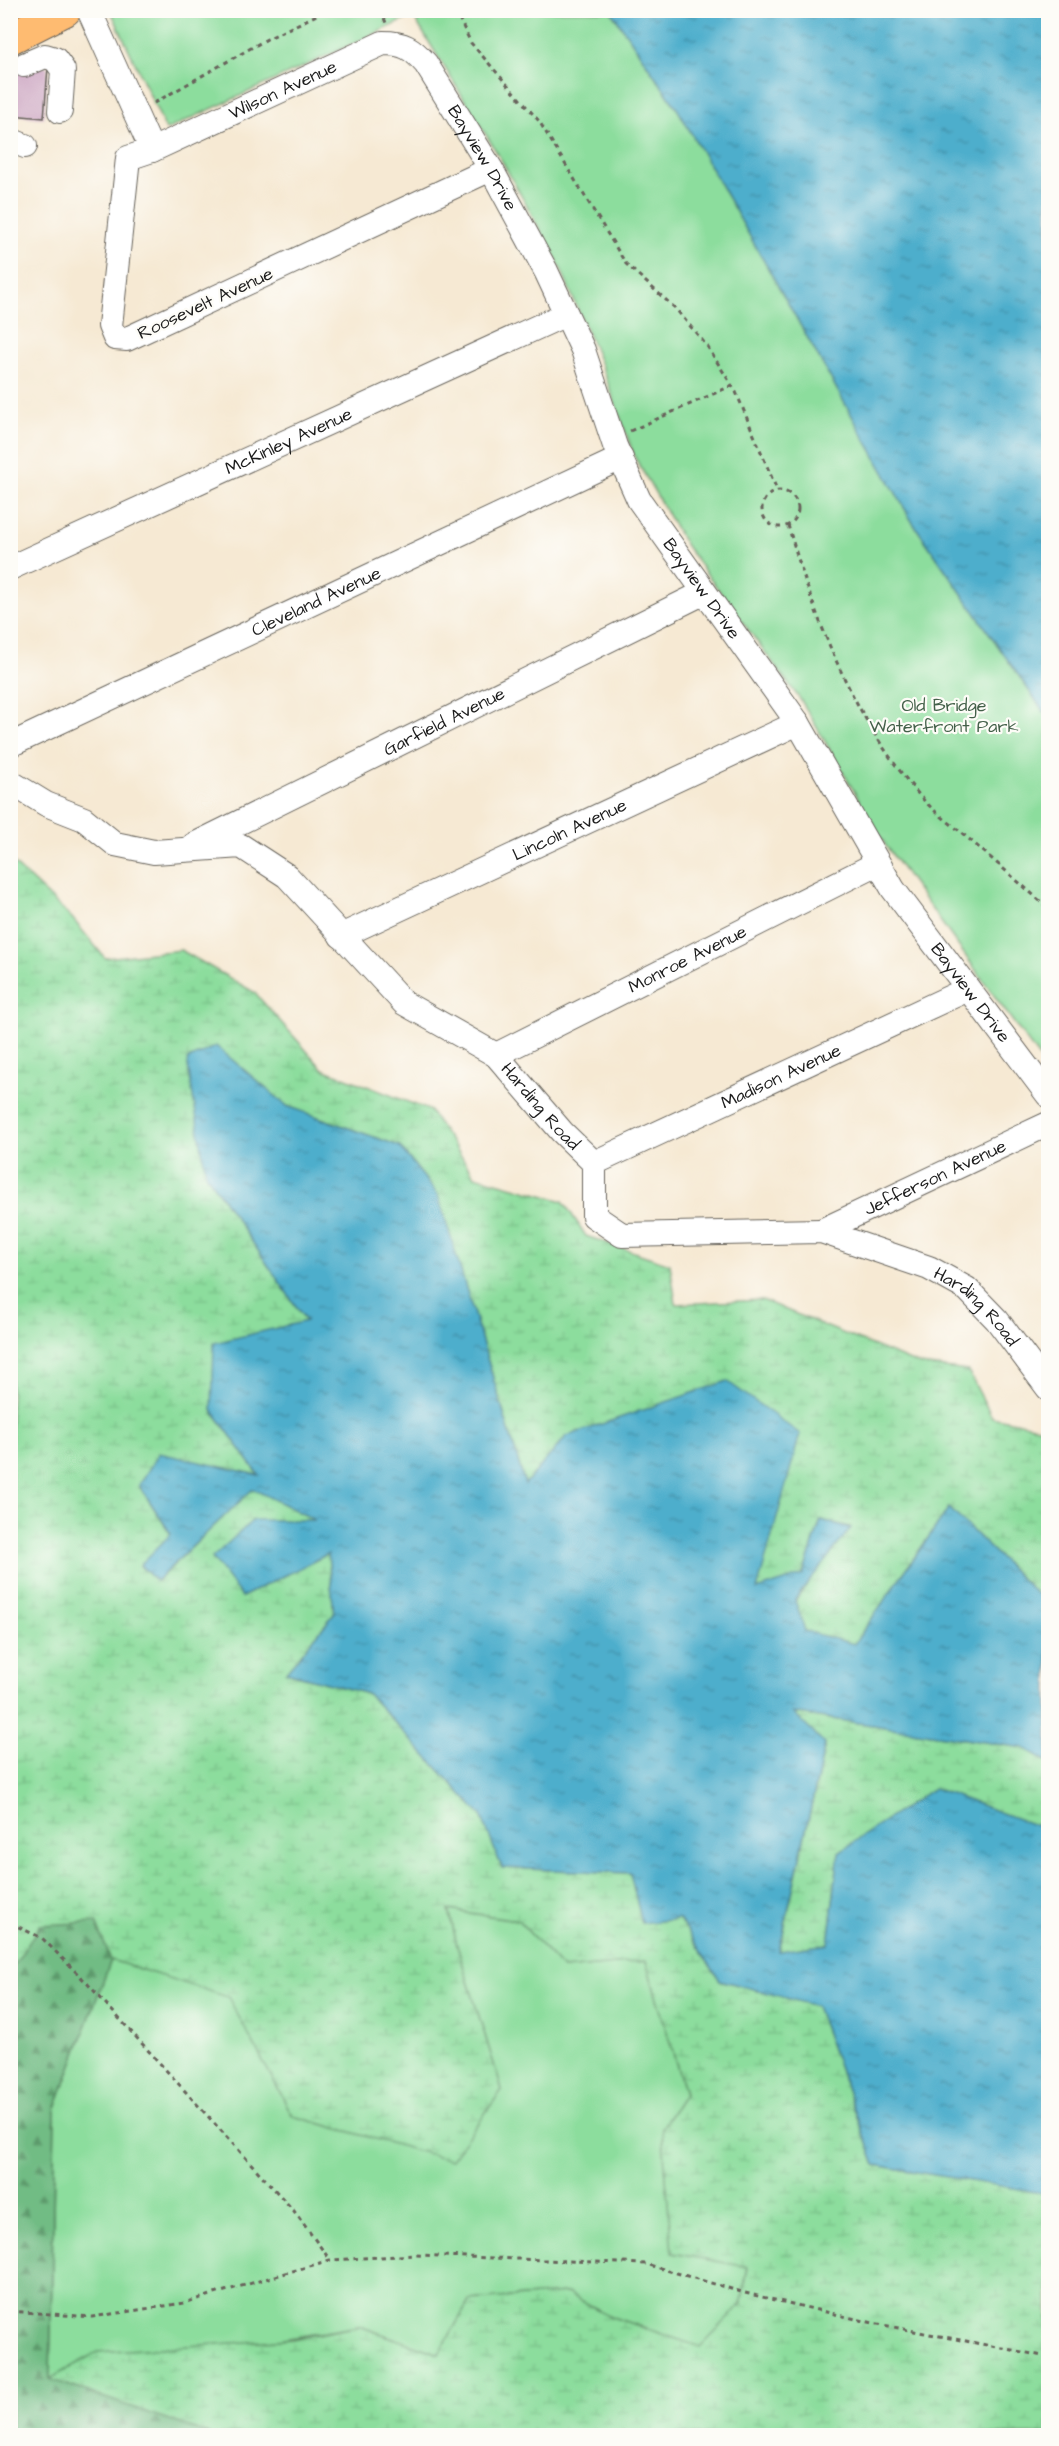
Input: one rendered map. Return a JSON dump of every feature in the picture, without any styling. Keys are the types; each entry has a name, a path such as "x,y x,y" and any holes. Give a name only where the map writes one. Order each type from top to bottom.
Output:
{"main road":[{"path":"10,38 65,10"}],"street":[{"path":"89,10 137,112 152,150"},
{"name":"Wilson Avenue","path":"152,150 383,43 401,43 414,50"},
{"name":"Bayview Drive","path":"414,50 426,64 491,169 566,314 583,350 621,458 639,500 703,593 798,723 893,888 1048,1095"},
{"path":"16,73 45,56 55,59 63,70 60,111"},
{"name":"Roosevelt Avenue","path":"152,150 128,158 110,326 115,338 127,339 491,169"},
{"name":"McKinley Avenue","path":"10,568 566,314"},
{"name":"Cleveland Avenue","path":"10,746 621,458"},
{"name":"Garfield Avenue","path":"185,850 703,593"},
{"name":"Lincoln Avenue","path":"341,936 798,723"},
{"name":"Harding Road","path":"10,782 46,804 84,819 115,844 154,852 242,846 287,876 404,1003 496,1055 562,1132 594,1163 594,1216 622,1235 821,1232 929,1268 967,1289 997,1320 1048,1388"},
{"name":"Monroe Avenue","path":"496,1055 878,863"},
{"name":"Madison Avenue","path":"594,1163 968,989"},
{"name":"Jefferson Avenue","path":"821,1232 1048,1124"}],"path":[{"path":"137,112 267,39 327,10"},
{"path":"455,10 471,43 539,121 626,264 675,308 707,346 732,386 777,490"},
{"path":"626,433 732,386"},
{"path":"777,490 785,491 796,500 798,514 788,525 773,526 763,516 763,502 777,490"},
{"path":"788,525 804,583 826,637 857,704 888,755 922,799 1048,908"},
{"path":"10,1923 42,1938 87,1982 294,2211 330,2260"},
{"path":"10,2311 92,2317 184,2303 330,2260 416,2254 646,2264 745,2293 873,2323 1048,2357"}],"green space":[{"name":"Old Bridge Waterfront Park","path":"111,11 611,11 678,110 913,523 1048,718 1048,1070 886,846 802,702 686,546 635,458 602,367 558,262 499,156 413,16 166,130"},
{"path":"11,861 72,918 105,958 181,950 254,992 323,1069 429,1110 475,1176 563,1201 586,1236 670,1264 676,1304 762,1300 920,1365 968,1371 992,1417 1048,1429 1048,1605 949,1508 854,1644 805,1631 795,1601 850,1527 821,1520 803,1575 757,1591 525,1484 438,1195 399,1146 287,1106 216,1047 206,1174 306,1321 212,1410 259,1475 139,1486 171,1534 140,1566 157,1581 253,1488 317,1521 242,1597 328,1554 334,1614 286,1672 368,1694 481,1815 502,1868 630,1873 642,1923 679,1919 720,1980 816,2006 875,2165 1048,2193 1048,2435 213,2435 50,2379 97,2352 292,2339 359,2326 439,2354 470,2300 567,2293 612,2317 700,2347 741,2305 748,2267 672,2253 662,2128 685,2093 646,1961 563,1969 518,1920 449,1910 457,1946 502,2090 451,2160 293,2116 228,1997 111,1960 96,1922 40,1925 11,1970"},
{"path":"792,1713 1024,1748 1048,1762 1048,1830 934,1788 839,1852 828,1944 779,1952 825,1745"},
{"path":"449,1910 518,1920 563,1969 646,1961 685,2093 662,2128 748,2266 741,2305 700,2348 612,2317 567,2293 470,2300 439,2354 359,2326 50,2379 55,2110 111,1960 228,1996 293,2116 502,2090 457,1946"},
{"path":"96,1922 111,1960 55,2110 50,2378 213,2435 11,2436 11,1970 40,1925"}],"water":[{"path":"611,11 1048,11 1048,718 913,523 678,110"},
{"path":"216,1046 287,1106 399,1146 438,1195 525,1484 567,1436 727,1381 800,1434 757,1590 803,1575 821,1520 851,1528 795,1600 805,1631 854,1644 949,1508 1048,1605 1048,1762 1024,1748 793,1713 825,1744 779,1951 828,1944 839,1852 934,1788 1048,1830 1048,2194 875,2165 816,2006 720,1980 679,1919 642,1923 630,1873 502,1868 481,1815 368,1694 286,1672 334,1614 328,1554 242,1597 212,1558 253,1520 315,1520 253,1489 156,1581 140,1565 171,1534 139,1485 159,1453 259,1475 212,1410 214,1343 306,1321 206,1174 187,1060"}],"building":[{"path":"15,64 48,67 44,118 11,115"}]}
